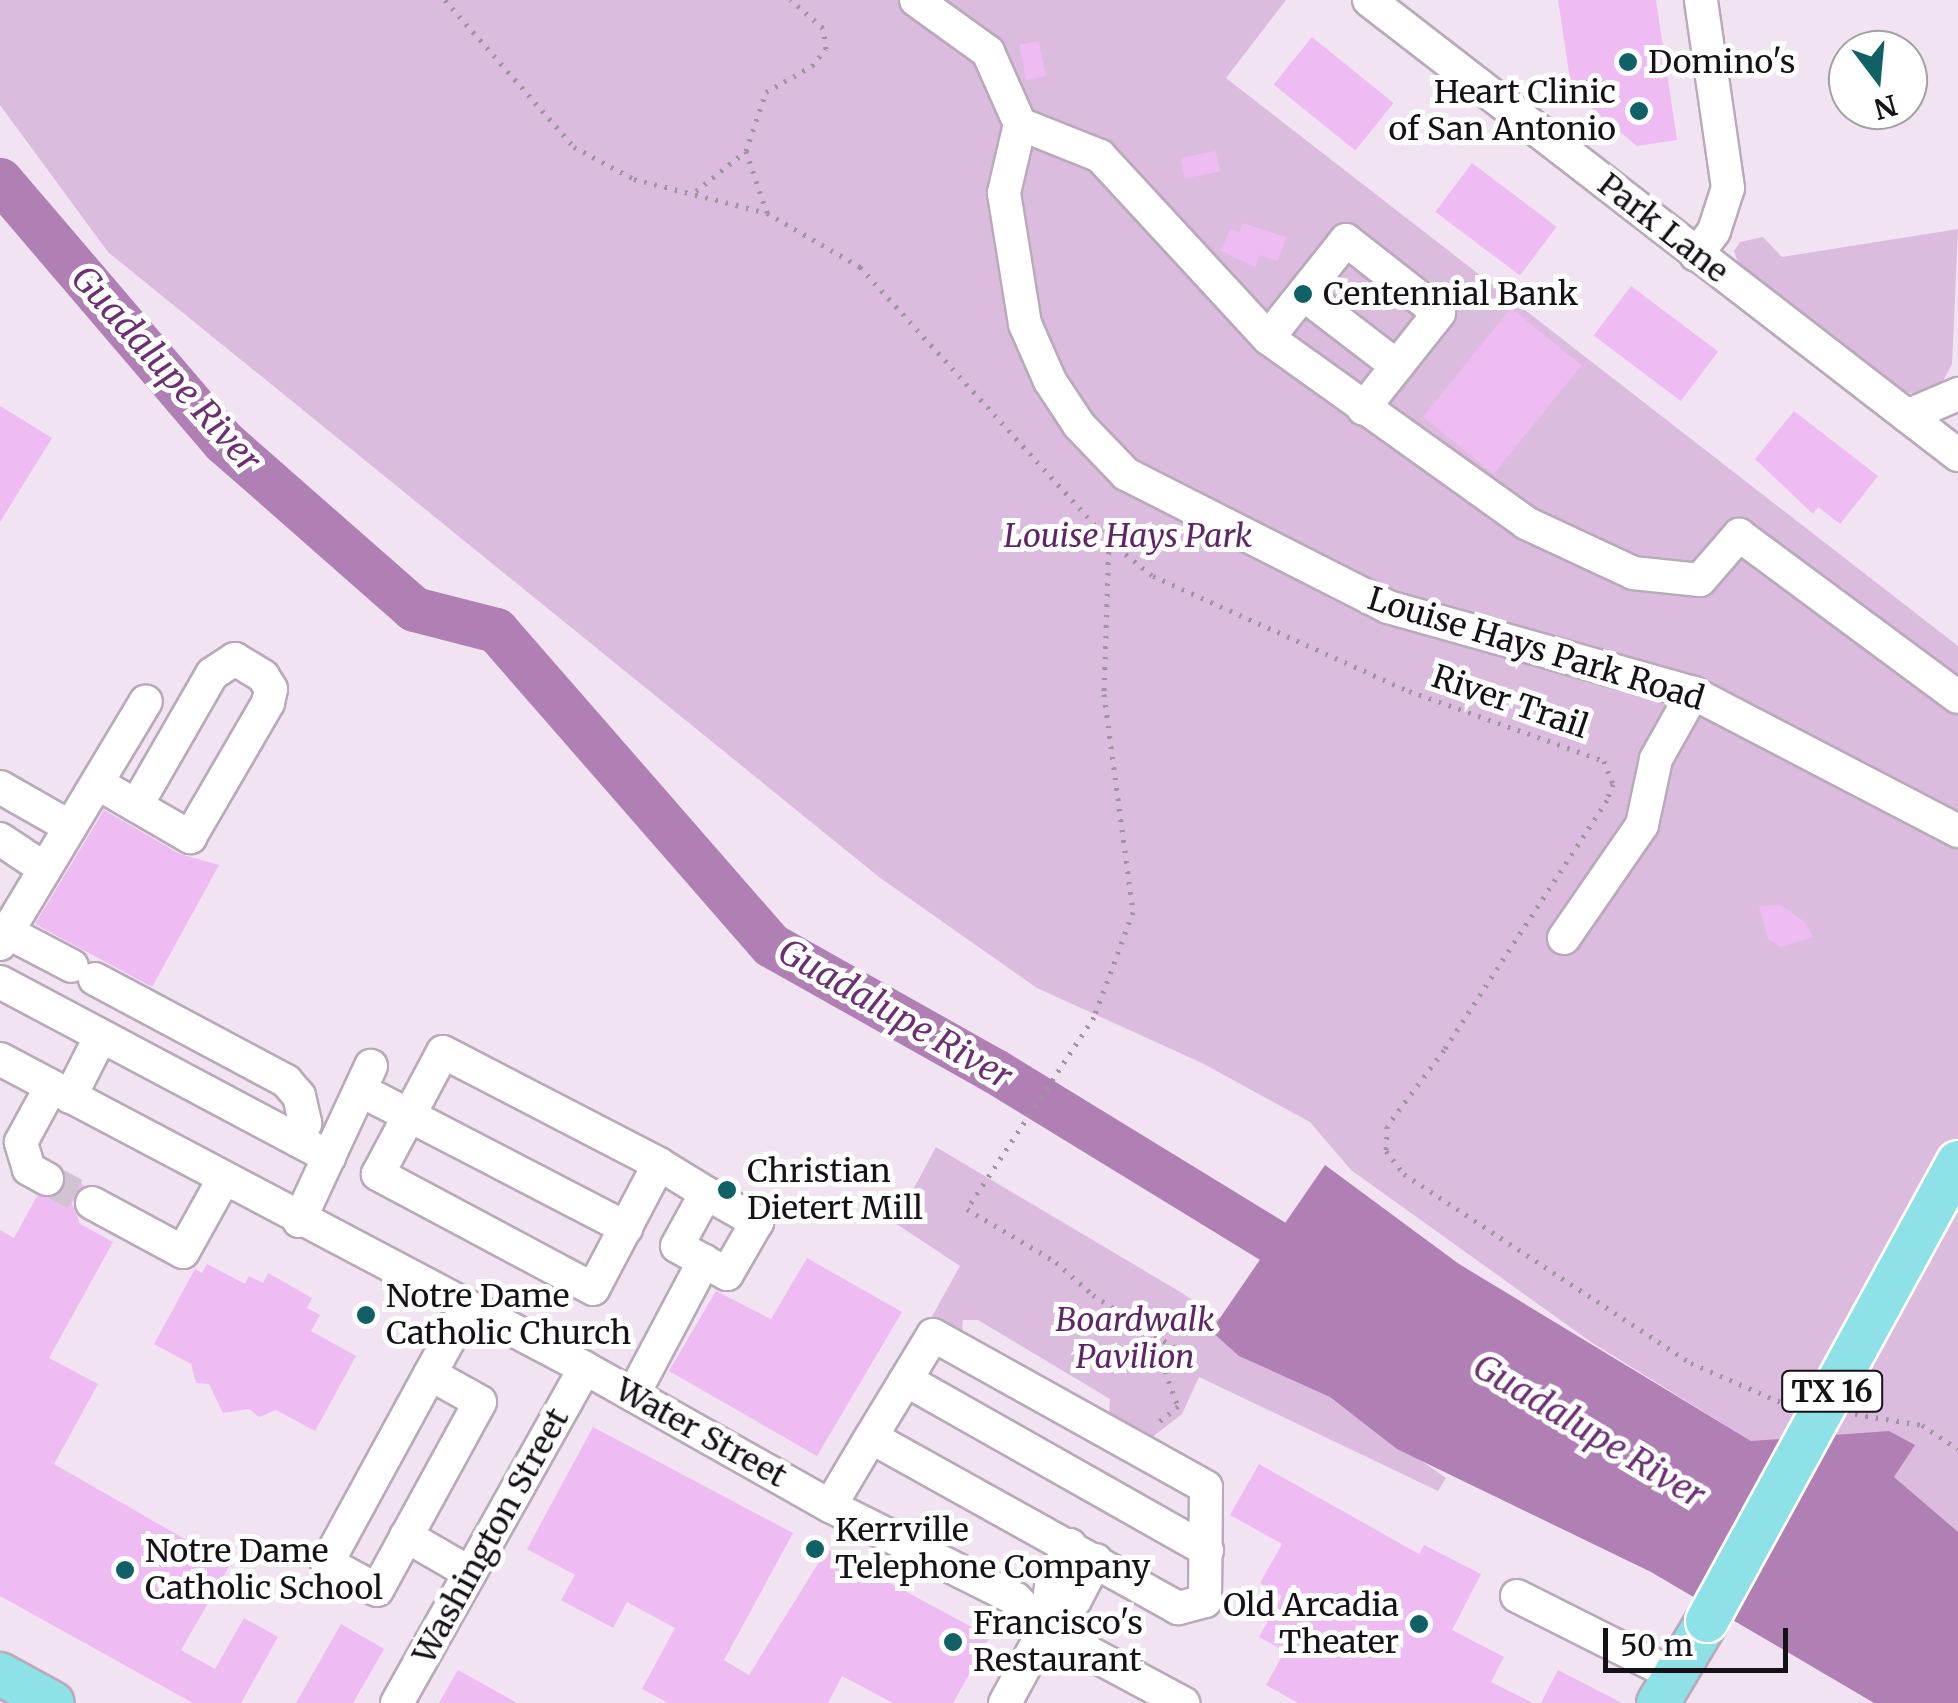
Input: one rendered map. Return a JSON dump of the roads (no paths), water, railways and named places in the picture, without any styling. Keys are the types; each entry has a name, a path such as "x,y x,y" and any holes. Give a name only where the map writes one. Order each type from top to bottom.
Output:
{"main road":[{"name":"TX 16","path":"1666,1689 1958,1162"},
{"path":"0,1674 53,1703"}],"street":[{"path":"916,0 988,52 1020,124 1100,156 1268,338 1526,523 1633,573 1700,580 1739,535 1958,697"},
{"name":"Park Lane","path":"1368,0 1958,455"},
{"path":"1696,254 1714,231 1728,188 1701,0"},
{"name":"Louise Hays Park Road","path":"1020,124 1004,193 1025,324 1050,382 1079,425 1126,474 1388,607 1693,693 1958,831"},
{"path":"1268,338 1346,240 1439,313 1363,409"},
{"path":"1304,294 1397,366"},
{"path":"1907,416 1958,394"},
{"path":"97,784 136,806 190,836 268,703 271,689 263,676 235,658 212,674 136,806"},
{"path":"1564,938 1642,825 1656,758 1693,693"},
{"path":"146,702 4,938 83,972 286,1081 298,1096 305,1123 299,1142"},
{"path":"0,787 70,828"},
{"path":"0,839 45,869"},
{"path":"0,982 329,1157"},
{"path":"47,1178 29,1168 20,1142 101,1036"},
{"path":"659,1164 593,1290 378,1174 442,1052 659,1164 757,1222 728,1274 676,1246 706,1194"},
{"name":"Water Street","path":"0,1059 299,1221 586,1368 830,1506 1016,1598 1045,1628 1182,1703"},
{"path":"299,1221 366,1078 409,1115 626,1228"},
{"path":"92,1203 183,1252 223,1180"},
{"path":"633,1395 704,1261"},
{"path":"430,1374 480,1402 376,1590 326,1562 467,1307"},
{"path":"830,1506 871,1437 933,1336 1206,1487 1204,1601 1178,1608 871,1437"},
{"name":"Washington Street","path":"396,1703 586,1368"},
{"path":"906,1380 1207,1550"},
{"path":"406,1536 470,1573"},
{"path":"1005,1703 1045,1628 1075,1600 1083,1553"},
{"path":"1517,1596 1666,1689"}],"water":[{"path":"1325,1165 1459,1264 1751,1441 1889,1431 1915,1445 1894,1477 1958,1532 1958,1703 1874,1703 1651,1572 1397,1449 1330,1397 1239,1356 1211,1331"}],"waterway":[{"name":"Guadalupe River","path":"0,180 224,442 414,609 496,630 771,945 995,1071 1323,1272"}],"tunnel":[{"path":"47,1179 92,1203"}],"place":[{"name":"Domino's","path":"1628,62"},
{"name":"Heart Clinic of San Antonio","path":"1639,111"},
{"name":"Centennial Bank","path":"1303,294"},
{"name":"Christian Dietert Mill","path":"727,1190"},
{"name":"Notre Dame Catholic Church","path":"366,1315"},
{"name":"Kerrville Telephone Company","path":"815,1549"},
{"name":"Notre Dame Catholic School","path":"125,1570"},
{"name":"Old Arcadia Theater","path":"1419,1624"},
{"name":"Francisco's Restaurant","path":"953,1642"}],"park label":[{"name":"Louise Hays Park","path":"1128,536"},
{"name":"Boardwalk Pavilion","path":"1135,1340"}]}
